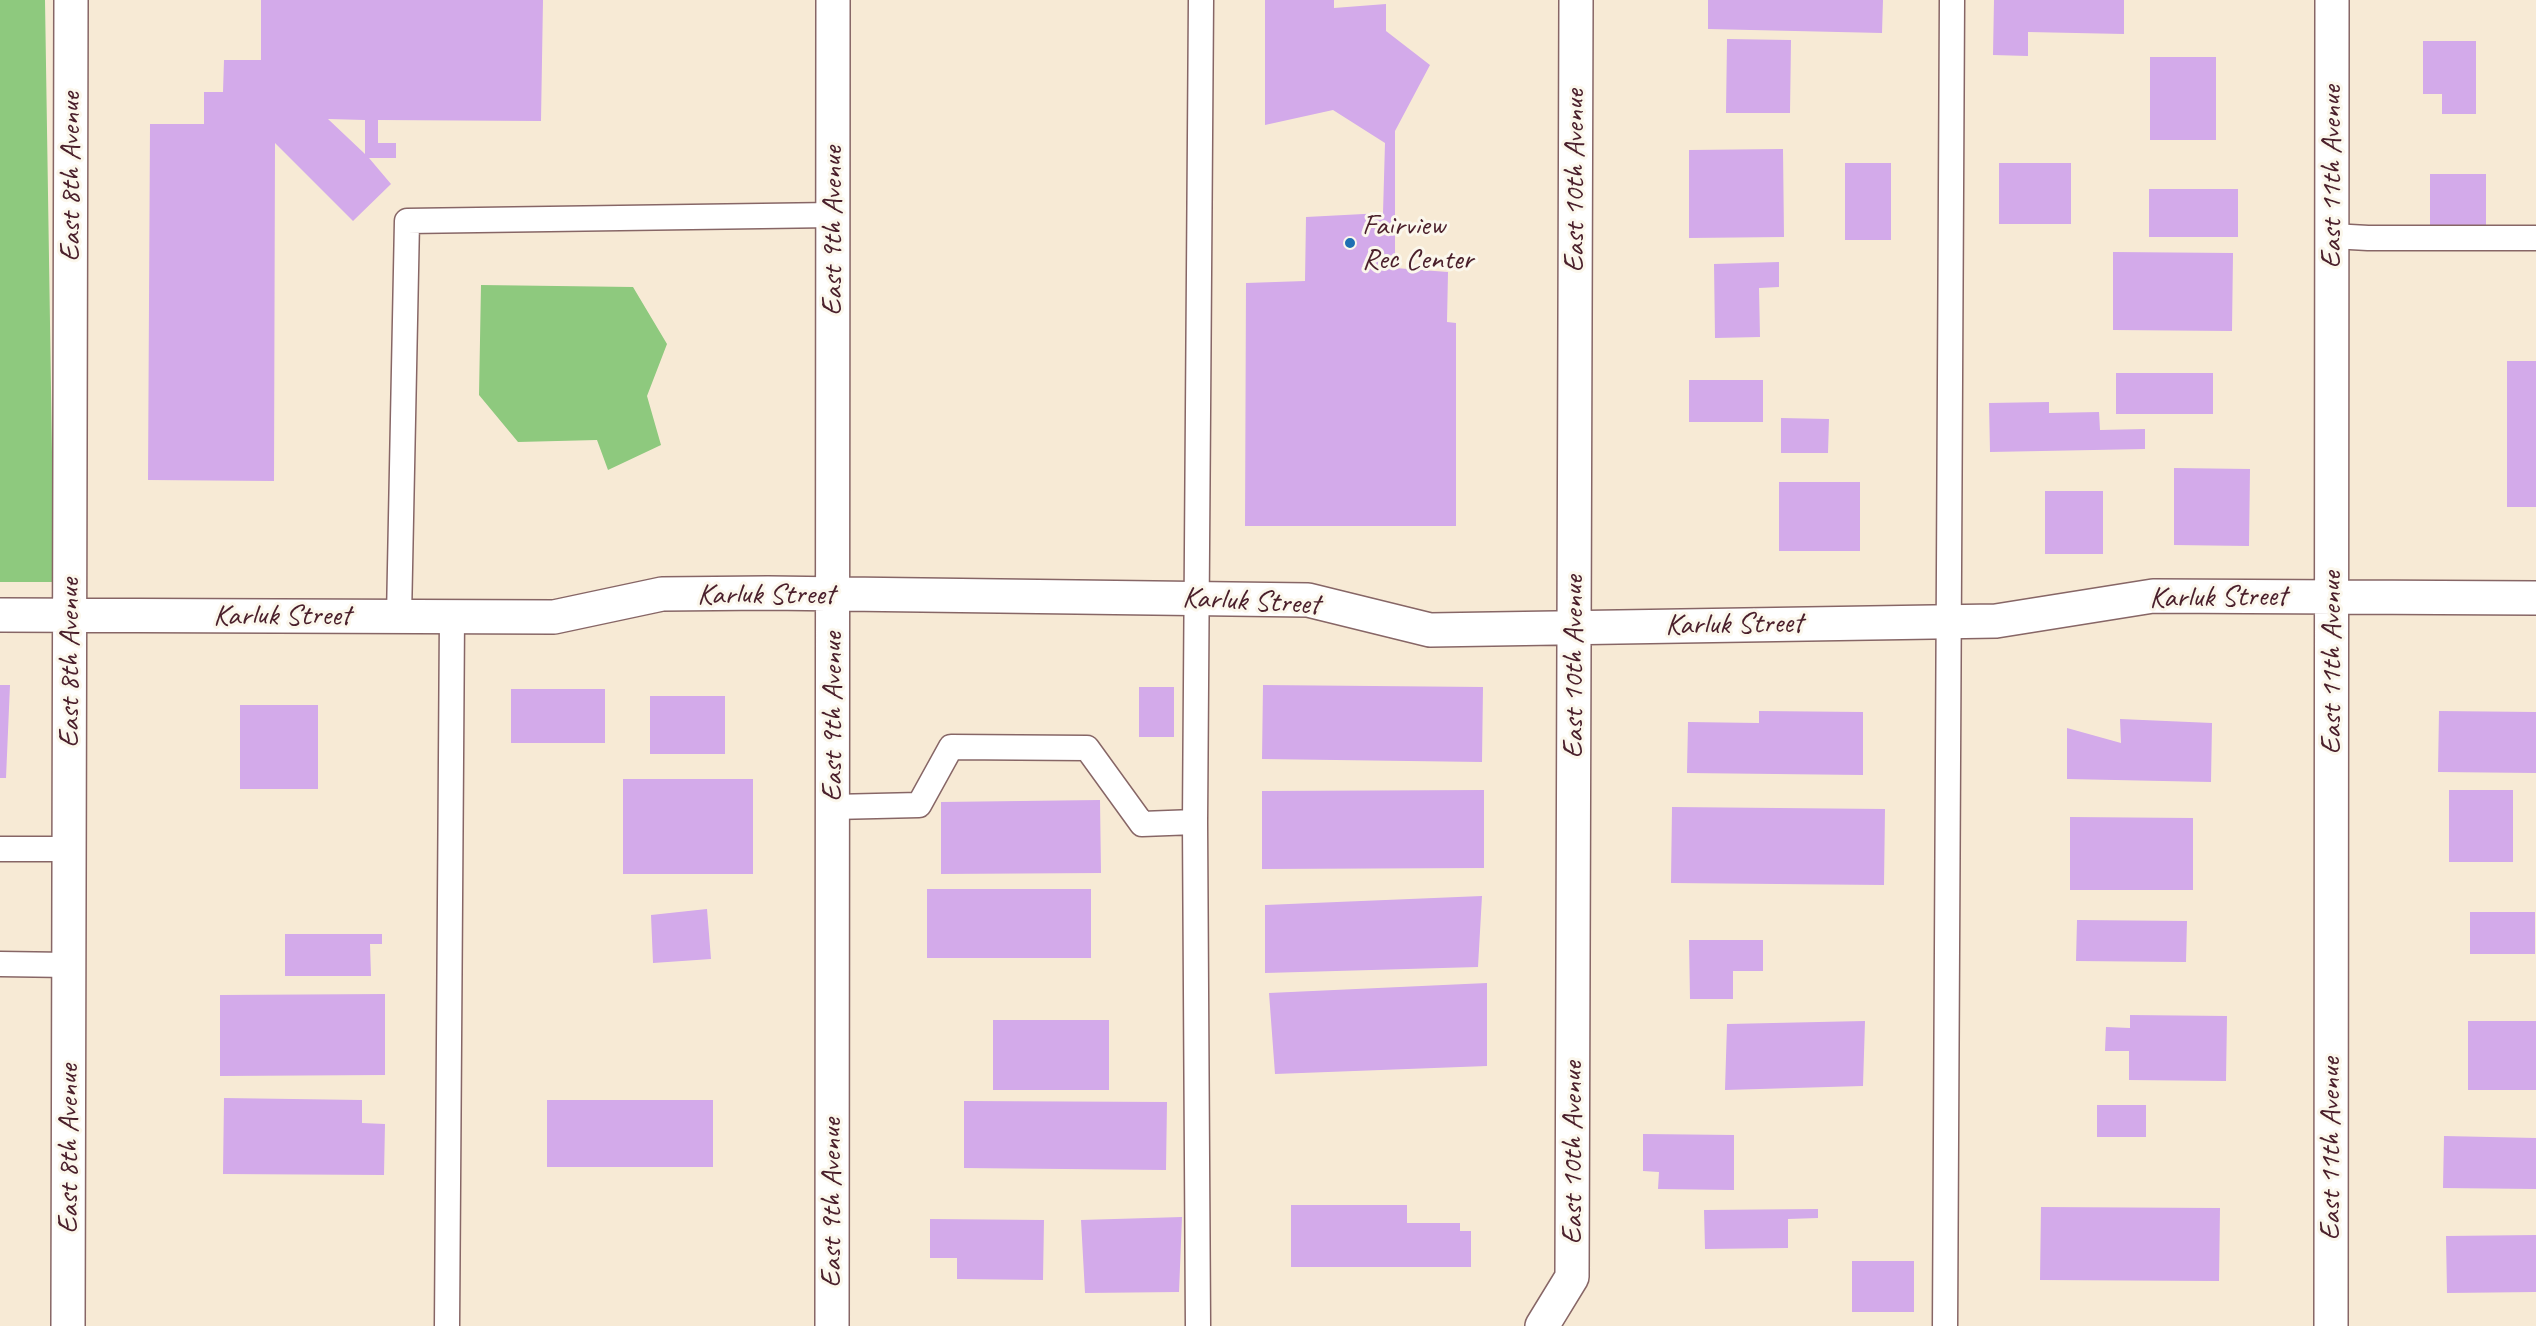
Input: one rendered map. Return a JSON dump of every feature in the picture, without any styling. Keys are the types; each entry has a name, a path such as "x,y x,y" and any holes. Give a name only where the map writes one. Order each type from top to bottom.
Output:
{"street":[{"name":"East 8th Avenue","path":"68,1326 71,0"},
{"name":"East 9th Avenue","path":"832,1326 833,0"},
{"name":"East 10th Avenue","path":"1542,1326 1572,1277 1576,0"},
{"name":"East 11th Avenue","path":"2331,1326 2332,0"},
{"name":"Karluk Street","path":"0,615 554,617 662,594 833,595 1308,600 1430,630 1996,621 2153,596 2536,598"}],"lane":[{"path":"1198,1326 1195,822 1200,0"},
{"path":"1945,1326 1952,0"},
{"path":"399,616 407,221 833,215"},
{"path":"2332,236 2536,238"},
{"path":"447,1326 452,617"},
{"path":"833,807 919,805 951,747 1087,748 1142,824 1195,822"},
{"path":"0,849 69,849"},
{"path":"0,964 69,965"}],"green space":[{"path":"0,0 45,0 54,582 0,582"},
{"path":"481,285 633,287 667,344 647,396 661,445 608,470 597,440 518,442 479,395"}],"building":[{"path":"261,0 543,0 541,121 378,120 378,143 396,143 396,158 369,158 391,184 353,221 275,143 274,481 148,480 150,124 204,124 204,92 223,92 224,60 261,60","holes":["328,119 365,120 365,154"]},
{"name":"Fairview Rec Center","path":"1265,0 1334,0 1334,8 1386,4 1386,31 1430,65 1395,131 1395,268 1448,272 1447,322 1456,323 1456,526 1245,526 1246,283 1305,281 1306,217 1383,213 1385,143 1333,110 1265,125"},
{"path":"1708,0 1883,0 1882,33 1708,29"},
{"path":"1994,0 2124,0 2124,34 2028,32 2028,56 1993,55"},
{"path":"1727,39 1791,40 1790,113 1726,113"},
{"path":"2423,41 2476,41 2476,114 2442,114 2442,94 2423,94"},
{"path":"2150,57 2216,57 2216,140 2150,140"},
{"path":"1783,149 1784,237 1689,238 1689,150"},
{"path":"1845,163 1891,163 1891,240 1845,240"},
{"path":"1999,163 2071,163 2071,224 1999,224"},
{"path":"2430,174 2486,174 2486,225 2430,225"},
{"path":"2149,189 2238,189 2238,237 2149,237"},
{"path":"2113,252 2233,253 2232,331 2113,330"},
{"path":"1779,262 1779,287 1759,288 1760,337 1715,338 1714,264"},
{"path":"2507,361 2536,361 2536,507 2507,507"},
{"path":"2116,373 2213,373 2213,414 2116,414"},
{"path":"1689,380 1763,380 1763,422 1689,422"},
{"path":"2049,402 2049,413 2099,412 2100,430 2145,429 2145,449 1990,452 1989,403"},
{"path":"1781,418 1829,419 1828,453 1781,453"},
{"path":"2174,468 2250,469 2249,546 2174,545"},
{"path":"1779,482 1860,482 1860,551 1779,551"},
{"path":"2045,491 2103,491 2103,554 2045,554"},
{"path":"0,685 10,685 6,778 0,778"},
{"path":"1263,685 1483,687 1482,762 1262,759"},
{"path":"1139,687 1174,687 1174,737 1139,737"},
{"path":"511,689 605,689 605,743 511,743"},
{"path":"650,696 725,696 725,754 650,754"},
{"path":"240,705 318,705 318,789 240,789"},
{"path":"1759,711 1863,712 1863,775 1687,773 1688,722 1759,723"},
{"path":"2439,711 2536,712 2536,773 2438,772"},
{"path":"2120,719 2212,723 2211,782 2067,779 2067,728 2121,743"},
{"path":"623,779 753,779 753,874 623,874"},
{"path":"1484,790 1484,868 1262,869 1262,791"},
{"path":"2449,790 2513,790 2513,862 2449,862"},
{"path":"1100,800 1101,873 941,874 941,802"},
{"path":"1672,807 1885,809 1884,885 1671,883"},
{"path":"2070,817 2193,818 2193,890 2070,890"},
{"path":"927,889 1091,889 1091,958 927,958"},
{"path":"1482,896 1478,967 1265,973 1265,905"},
{"path":"707,909 711,959 653,963 651,915"},
{"path":"2470,912 2535,912 2535,954 2470,954"},
{"path":"2077,920 2187,921 2186,962 2076,961"},
{"path":"285,934 382,934 382,944 370,944 371,976 285,976"},
{"path":"1689,940 1763,940 1763,971 1733,971 1733,999 1690,999"},
{"path":"1487,983 1487,1066 1275,1074 1269,993"},
{"path":"385,994 385,1075 220,1076 220,995"},
{"path":"2130,1015 2227,1016 2226,1081 2129,1080 2129,1051 2105,1051 2106,1027 2130,1028"},
{"path":"993,1020 1109,1020 1109,1090 993,1090"},
{"path":"1865,1021 1863,1086 1725,1090 1727,1024"},
{"path":"2468,1021 2536,1021 2536,1090 2468,1090"},
{"path":"224,1098 362,1100 362,1123 385,1124 384,1175 223,1174"},
{"path":"547,1100 713,1100 713,1167 547,1167"},
{"path":"964,1101 1167,1102 1166,1170 964,1168"},
{"path":"2097,1105 2146,1105 2146,1137 2097,1137"},
{"path":"1643,1134 1734,1135 1734,1190 1658,1189 1659,1172 1643,1171"},
{"path":"2444,1136 2536,1138 2536,1189 2443,1188"},
{"path":"1291,1205 1407,1205 1407,1223 1460,1223 1460,1231 1471,1231 1471,1267 1291,1267"},
{"path":"2041,1207 2220,1208 2219,1281 2040,1280"},
{"path":"1818,1209 1818,1218 1788,1219 1788,1248 1705,1249 1704,1210"},
{"path":"1182,1217 1179,1292 1085,1293 1081,1220"},
{"path":"930,1219 1044,1220 1043,1280 957,1279 957,1258 930,1258"},
{"path":"2536,1235 2536,1292 2447,1293 2446,1236"},
{"path":"1852,1261 1914,1261 1914,1312 1852,1312"}],"place":[{"name":"Fairview Rec Center","path":"1350,243"}]}
